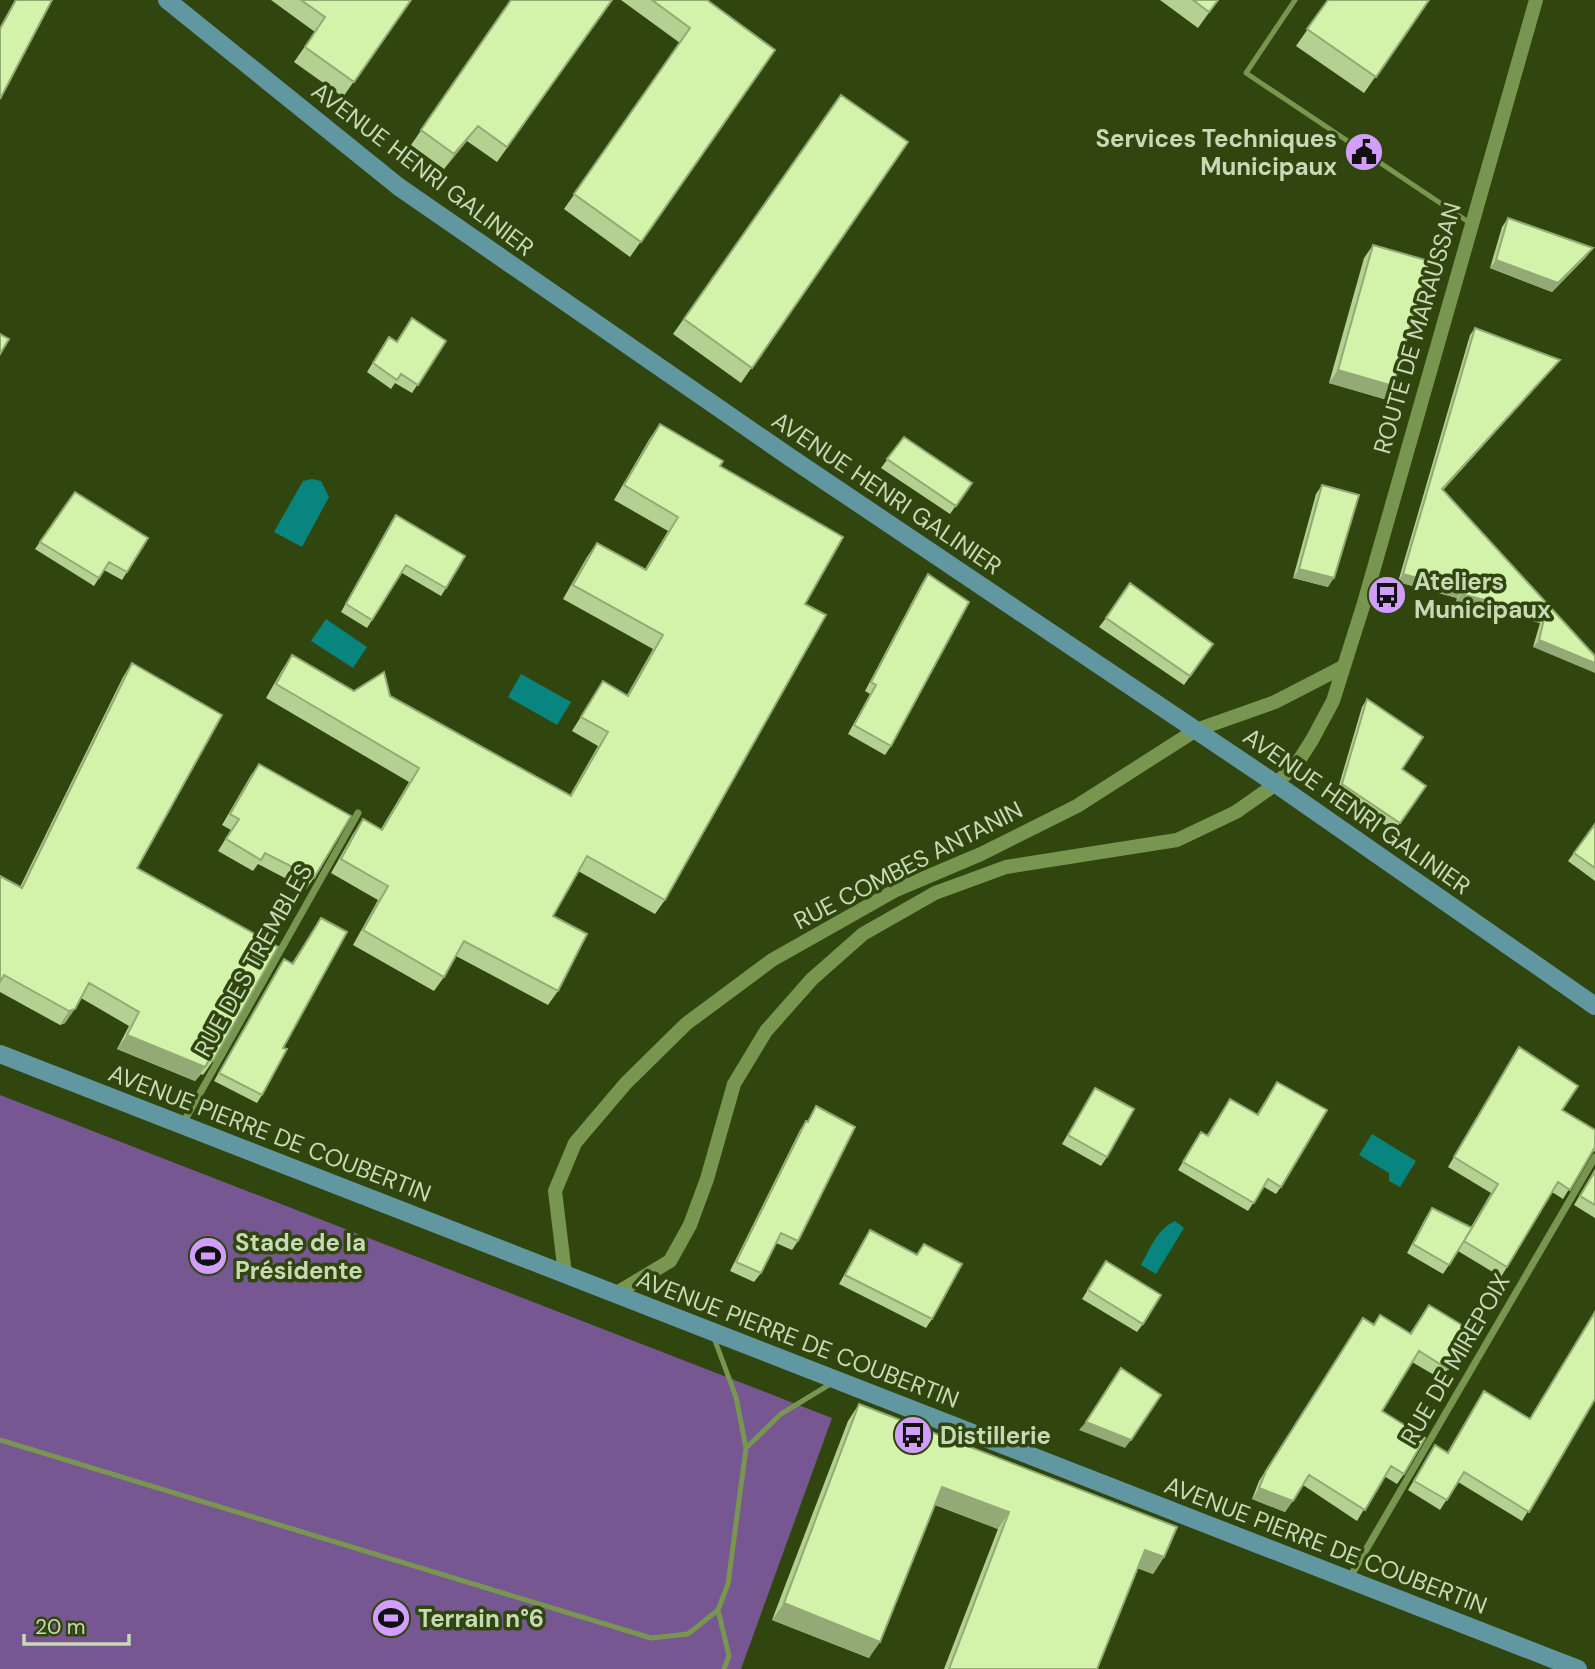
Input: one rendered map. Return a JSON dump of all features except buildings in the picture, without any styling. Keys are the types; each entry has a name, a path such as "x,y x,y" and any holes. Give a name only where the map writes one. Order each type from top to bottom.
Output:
{"main road":[{"name":"AVENUE HENRI GALINIER","path":"167,0 410,195 780,450 1276,784 1595,1006"},
{"name":"ROUTE DE MARAUSSAN","path":"1276,784 1298,762 1333,701 1341,668 1364,603 1470,223 1536,0"},
{"path":"1196,730 1275,702 1341,668"},
{"name":"RUE COMBES ANTANIN","path":"565,1274 555,1191 575,1143 626,1083 685,1024 772,960 896,890 981,854 1077,806 1196,730"},
{"name":"RUE COMBES ANTANIN","path":"615,1294 670,1261 691,1225 734,1084 766,1031 812,979 863,934 935,893 1006,867 1177,840 1236,813 1276,784"},
{"name":"AVENUE PIERRE DE COUBERTIN","path":"0,1054 1349,1580 1548,1664 1578,1669"}],"street":[{"name":"RUE DES TREMBLES","path":"181,1126 358,813"},
{"name":"RUE DE MIREPOIX","path":"1349,1580 1595,1157"}],"lane":[{"path":"1295,0 1246,73 1470,223"},
{"path":"0,1440 651,1638 688,1634 718,1610 728,1584 746,1448 736,1397 712,1331"},
{"path":"746,1448 781,1414 836,1380"},
{"path":"718,1610 729,1656 724,1669"}],"shaded area":[{"name":"Stade de la Présidente","path":"0,1095 832,1418 741,1669 0,1669"}],"water":[{"path":"303,481 321,481 329,497 302,547 274,532"},
{"path":"326,619 367,647 353,668 311,641"},
{"path":"521,674 571,702 557,725 508,697"},
{"path":"1372,1134 1416,1161 1400,1187 1389,1181 1389,1173 1359,1155"},
{"path":"1175,1221 1184,1228 1156,1274 1141,1265 1159,1234"}],"place":[{"name":"Services Techniques Municipaux","path":"1364,152"},
{"name":"Ateliers Municipaux","path":"1387,595"},
{"name":"Stade de la Présidente","path":"208,1256"},
{"name":"Distillerie","path":"913,1435"},
{"name":"Terrain n°6","path":"391,1618"}]}
